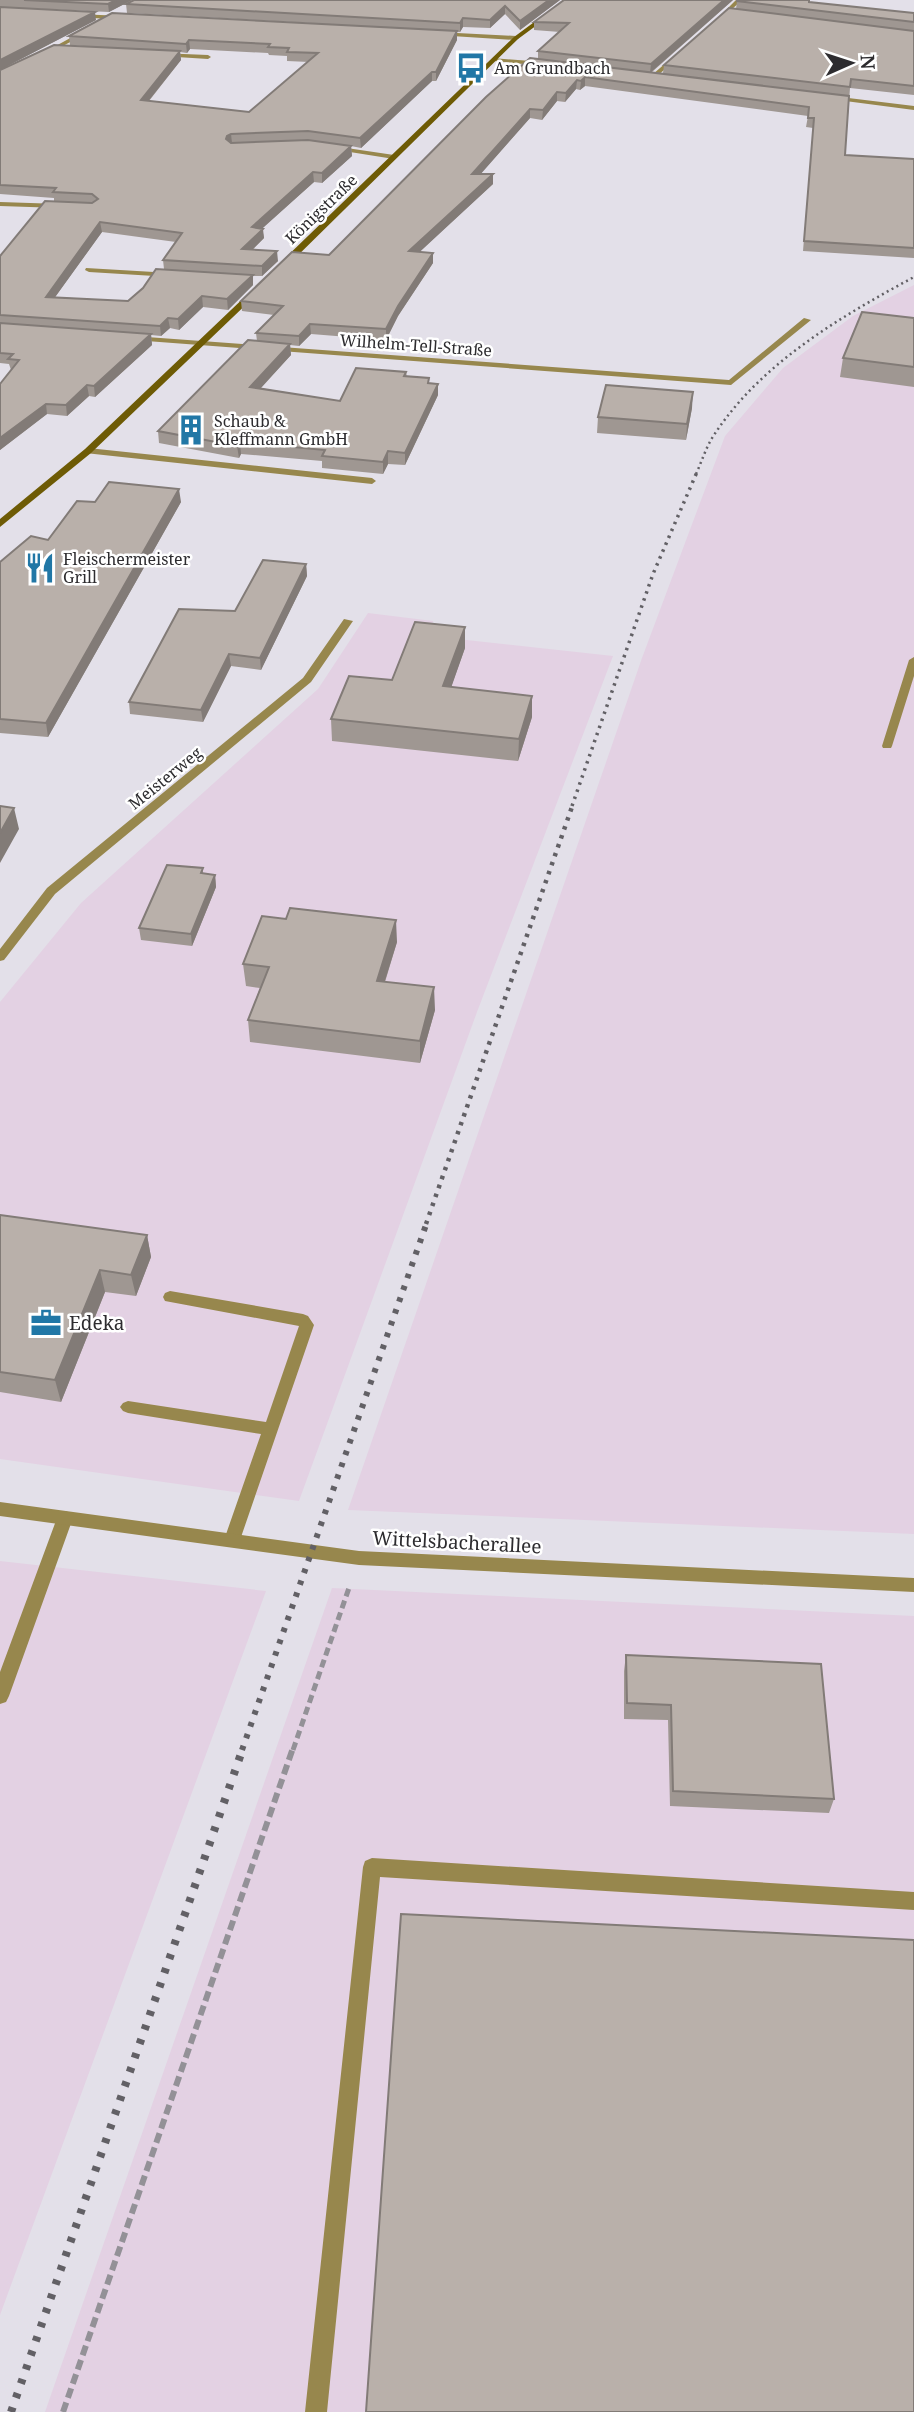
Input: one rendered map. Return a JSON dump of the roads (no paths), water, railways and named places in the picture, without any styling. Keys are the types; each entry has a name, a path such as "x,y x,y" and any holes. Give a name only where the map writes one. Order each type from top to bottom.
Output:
{"main road":[{"name":"Königstraße","path":"275,273 516,38 568,0"},
{"path":"0,524 88,451 258,289"}],"street":[{"path":"716,21 739,0"},
{"path":"726,12 739,14"},
{"path":"75,15 124,15"},
{"path":"100,23 112,17"},
{"path":"34,58 89,30"},
{"path":"432,34 516,38"},
{"path":"654,76 685,48"},
{"path":"54,49 66,50"},
{"path":"157,54 208,57"},
{"path":"494,59 547,64"},
{"path":"641,75 668,78"},
{"path":"818,96 914,108"},
{"path":"321,147 394,157"},
{"path":"0,204 66,207"},
{"path":"89,270 185,276"},
{"name":"Wilhelm-Tell-Straße","path":"123,337 731,383 807,320"},
{"path":"88,451 372,481"},
{"name":"Meisterweg","path":"0,957 51,891 307,680 348,621"},
{"path":"887,746 914,660"},
{"path":"170,1297 303,1321 307,1325 232,1539"},
{"path":"128,1407 271,1429"},
{"name":"Wittelsbacherallee","path":"0,1509 359,1558 914,1585"},
{"path":"0,1696 65,1518"},
{"path":"316,2412 372,1867 914,1901"}],"railway":[{"path":"696,474 711,440 733,409 778,364 858,308 914,277"},
{"path":"572,806 653,574 697,472"},
{"path":"426,1224 573,804"},
{"path":"242,1750 427,1222"},
{"path":"11,2412 243,1748"}],"place":[{"name":"Am Grundbach","path":"471,68"},
{"name":"Schaub & Kleffmann GmbH","path":"191,430"},
{"name":"Fleischermeister Grill","path":"40,568"},
{"name":"Edeka","path":"46,1323"}]}
